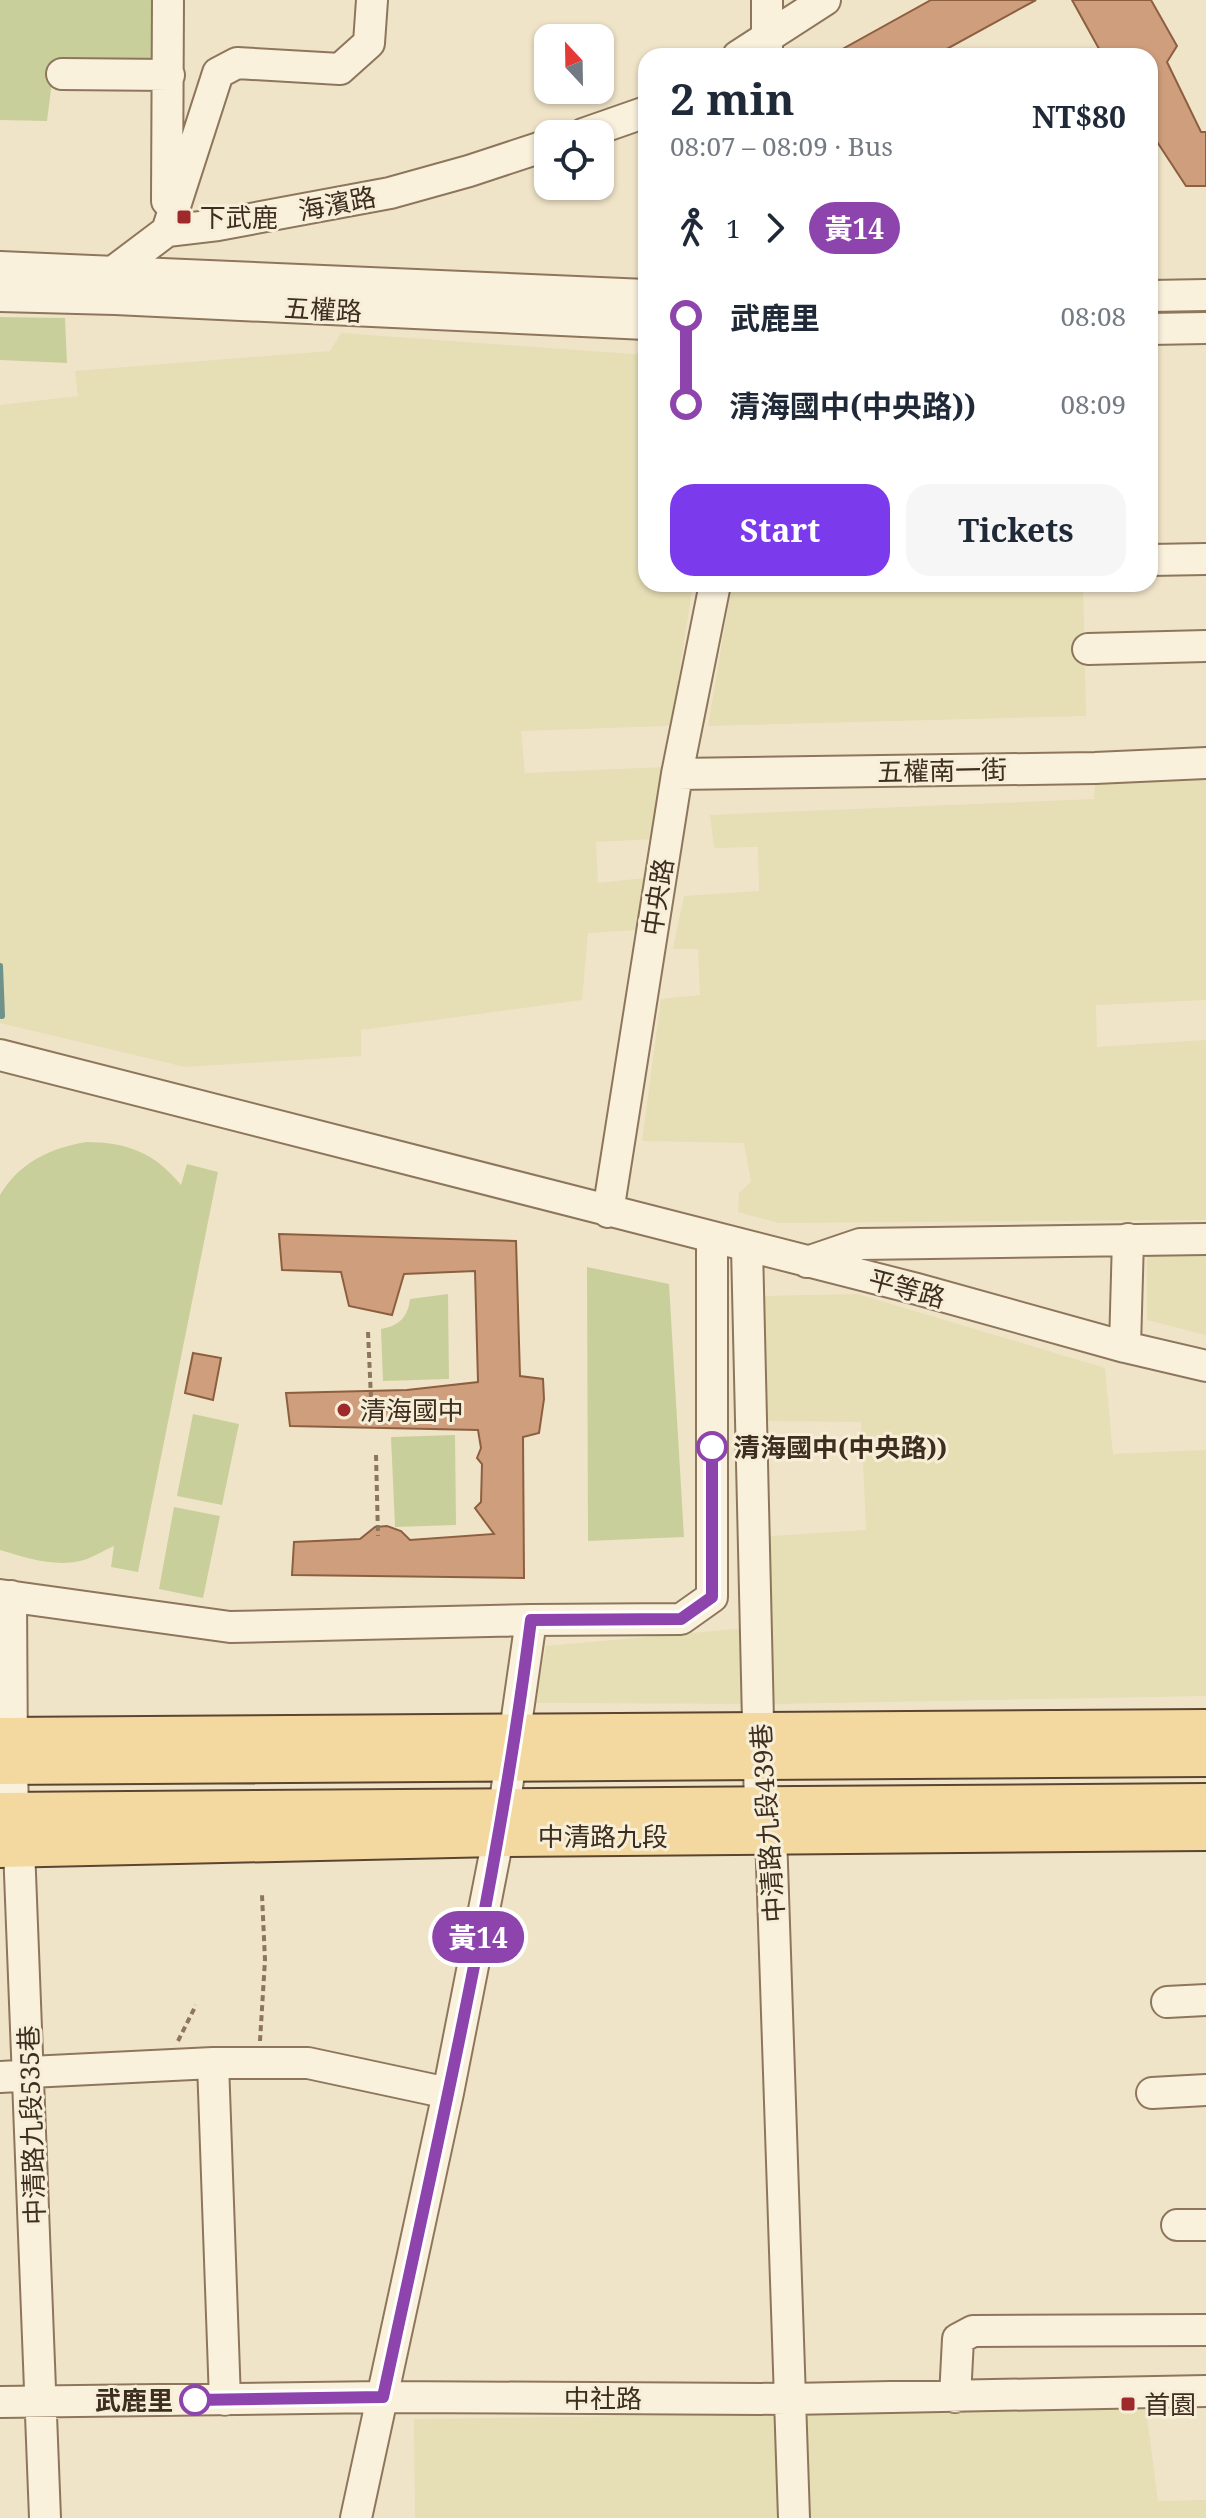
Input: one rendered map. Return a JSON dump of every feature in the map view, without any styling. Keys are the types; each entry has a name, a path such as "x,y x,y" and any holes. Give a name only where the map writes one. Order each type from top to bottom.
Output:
{"main road":[{"path":"759,1747 1206,1729"},
{"path":"6,1751 759,1747 1206,1757"},
{"name":"中清路九段","path":"766,1821 1206,1803"},
{"name":"中清路九段","path":"8,1830 766,1821 1206,1831"}],"street":[{"path":"167,231 168,0"},
{"path":"114,285 167,231 218,73 237,63 340,69 369,43 372,0"},
{"path":"767,0 767,46"},
{"path":"767,46 825,0"},
{"path":"62,74 169,75"},
{"path":"614,123 638,115"},
{"name":"海濱路","path":"167,231 218,225 390,193 534,149"},
{"name":"五權路","path":"0,267 114,285 638,323"},
{"name":"五權路","path":"0,296 114,285 638,295"},
{"path":"1158,296 1206,295"},
{"path":"1158,329 1206,328"},
{"path":"1158,560 1206,559"},
{"name":"中央路","path":"608,1212 677,774 713,592"},
{"path":"1088,649 1206,646"},
{"name":"五權南一街","path":"677,774 1095,768 1206,763"},
{"name":"平等路","path":"0,1055 1206,1366"},
{"path":"6,1595 230,1627 681,1619 712,1597 712,1238"},
{"path":"1125,1347 1128,1239"},
{"path":"807,1262 860,1244 1206,1239"},
{"path":"917,1289 922,1243"},
{"name":"中清路九段439巷","path":"747,1247 759,1747 766,1821 794,2518"},
{"name":"中清路九段535巷","path":"6,1595 8,1830 30,2072 45,2518"},
{"path":"356,2518 448,2093 501,1822 531,1620"},
{"path":"1167,2002 1206,2000"},
{"path":"213,2063 225,2400"},
{"path":"0,2077 30,2072 166,2065 308,2063 448,2093"},
{"path":"1152,2093 1206,2090"},
{"path":"955,2397 958,2339 973,2331 1206,2330"},
{"name":"中社路","path":"0,2402 383,2397 789,2399 1206,2391"}],"path":[{"path":"368,1332 371,1398"},
{"path":"376,1455 378,1536"},
{"path":"258,2063 265,1960 262,1895"},
{"path":"166,2065 196,2005"}],"shaded area":[{"path":"341,333 638,354 638,592 692,592 671,726 521,731 525,773 665,767 654,839 596,842 598,883 645,878 637,930 588,933 582,1000 361,1030 361,1056 185,1067 0,1023 0,405 78,396 75,371 330,351"},
{"path":"731,592 1083,592 1086,716 708,726"},
{"path":"1206,780 1206,1000 1096,1005 1097,1047 1206,1040 1206,1220 779,1223 738,1212 739,1193 751,1182 744,1143 642,1141 661,999 700,995 698,949 673,949 684,896 759,891 758,847 714,848 710,815 1094,799 1095,782"},
{"path":"1147,1253 1206,1253 1206,1335 1147,1320"},
{"path":"858,1294 1105,1368 1113,1454 1206,1450 1206,1696 776,1704 535,1703 546,1646 771,1626 771,1536 866,1530 861,1422 761,1421 756,1296"},
{"path":"1146,2409 1158,2501 1206,2500 1206,2518 415,2518 414,2419"}],"green space":[{"path":"0,0 159,0 160,65 54,66 47,121 0,120"},
{"path":"0,317 65,318 67,363 0,360"},
{"path":"86,1142 114,1144 139,1152 161,1165 181,1185 187,1164 218,1172 138,1572 111,1567 114,1546 84,1560 63,1563 0,1550 0,1195 16,1174 37,1159 60,1148"},
{"path":"587,1267 669,1284 684,1537 588,1541"},
{"path":"448,1294 449,1379 383,1381 381,1329 402,1320 410,1299"},
{"path":"193,1414 239,1424 222,1505 177,1496"},
{"path":"455,1435 456,1525 395,1527 391,1437"},
{"path":"174,1507 220,1516 203,1598 159,1589"}],"building":[{"path":"931,0 1036,0 949,48 844,48"},
{"path":"1072,0 1151,0 1177,46 1167,62 1201,132 1206,132 1206,186 1186,186 1158,143 1158,48 1099,48"},
{"path":"279,1234 516,1241 520,1376 543,1379 544,1399 539,1433 523,1437 524,1578 292,1575 294,1542 360,1539 375,1527 387,1526 401,1531 410,1540 494,1534 475,1508 481,1502 482,1464 477,1458 481,1448 478,1430 290,1426 286,1393 407,1390 478,1382 475,1271 404,1274 392,1315 349,1306 341,1272 282,1270"},
{"path":"193,1353 221,1358 213,1400 185,1393"}],"waterway":[{"path":"0,966 2,1016"}],"bus line":[{"name":"黃14","path":"195,2400 383,2397 448,2093 504,1808 531,1620 681,1619 712,1597 712,1447"}],"place":[{"name":"下武鹿","path":"184,217"},
{"name":"清海國中","path":"344,1410"},
{"name":"清海國中(中央路))","path":"712,1447"},
{"name":"武鹿里","path":"195,2400"},
{"name":"首園","path":"1128,2404"}]}
